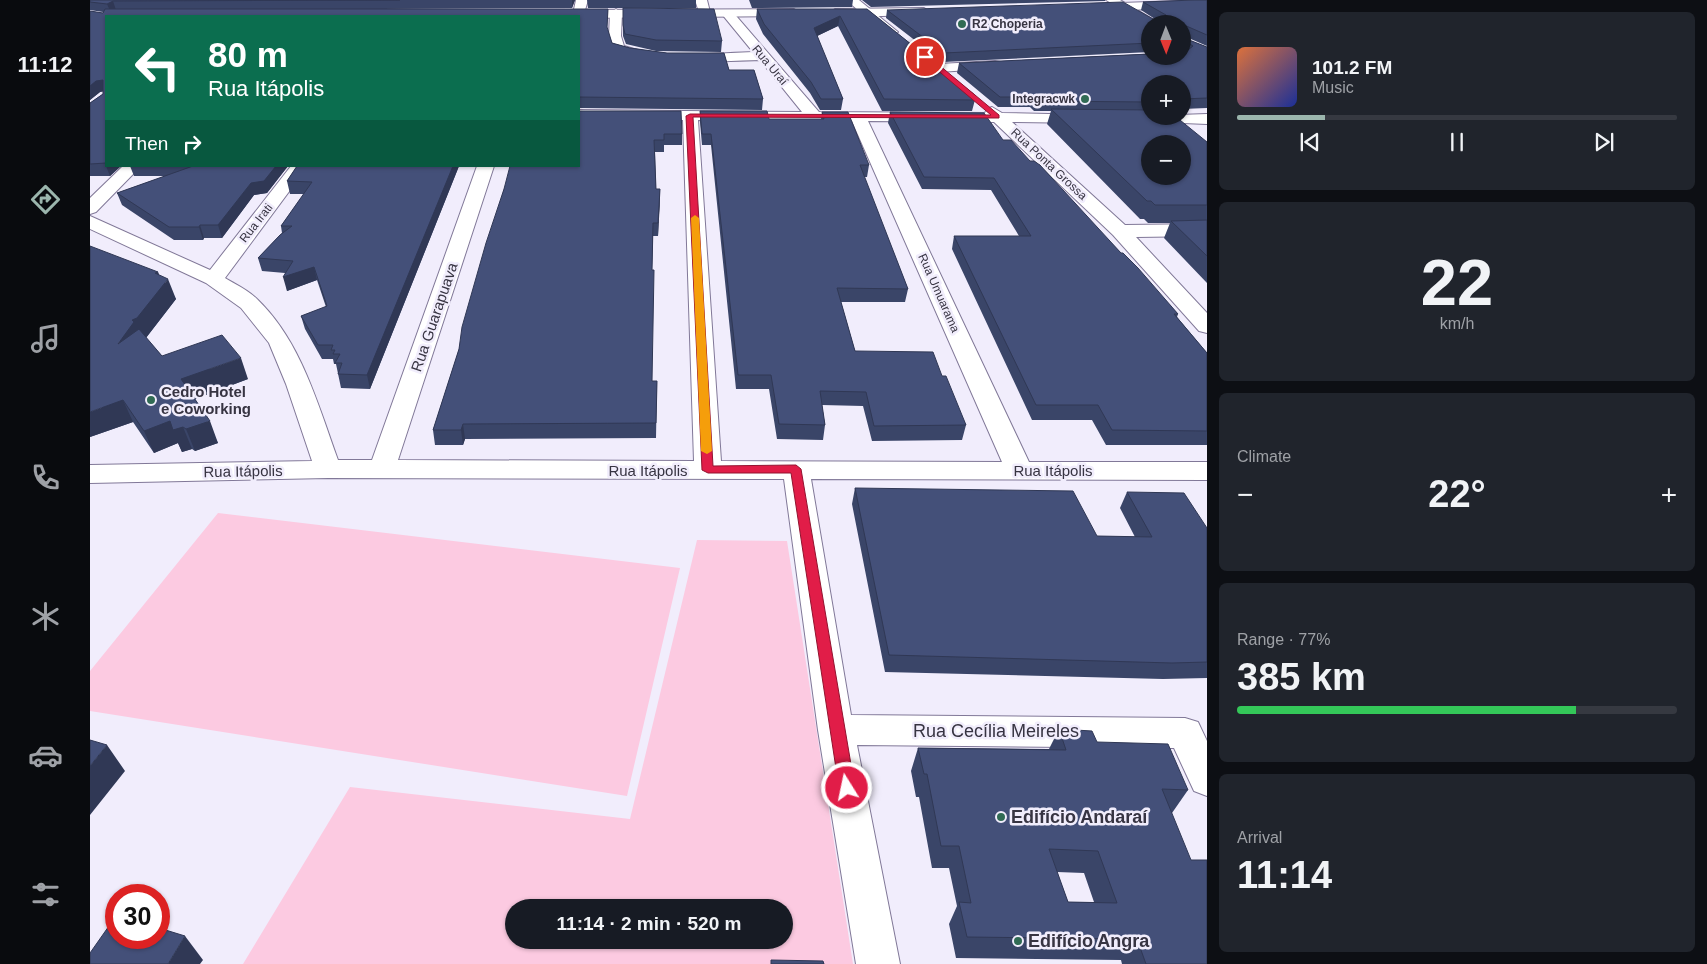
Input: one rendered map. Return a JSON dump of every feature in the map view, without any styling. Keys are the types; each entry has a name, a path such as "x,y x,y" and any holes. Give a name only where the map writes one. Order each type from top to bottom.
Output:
{"street":[{"path":"579,14 582,0"},
{"path":"701,0 704,12"},
{"path":"852,0 900,37"},
{"path":"1112,0 1141,16"},
{"path":"1078,8 1207,3"},
{"name":"Rua Uraí","path":"727,12 761,56 814,116"},
{"path":"821,13 932,12"},
{"path":"616,13 615,36 618,48 626,53 654,56 761,56"},
{"path":"561,14 802,13"},
{"path":"954,80 935,65 1007,64"},
{"name":"Rua Ponta Grossa","path":"983,104 1120,231 1207,326"},
{"path":"580,115 1107,118"},
{"path":"690,116 708,470"},
{"name":"Rua Umuarama","path":"858,117 1019,470"},
{"path":"1127,118 1207,119"},
{"path":"90,208 132,167"},
{"name":"Rua Irati","path":"213,279 299,167"},
{"name":"Rua Guarapuava","path":"382,469 486,167"},
{"path":"90,222 213,279 248,302 280,342 298,384 328,469"},
{"path":"1120,231 1207,230"},
{"name":"Rua Itápolis","path":"90,474 328,469 1207,471"},
{"path":"796,469 836,730 878,964"},
{"name":"Rua Cecília Meireles","path":"836,730 1185,732 1207,779"}],"shaded area":[{"path":"218,513 680,568 627,796 90,711 90,671"},
{"path":"697,540 787,541 853,964 243,964 350,787 630,819"}],"building":[{"path":"90,0 400,0 113,1 107,4 90,2"},
{"path":"1207,0 1207,35 1191,28 1191,15 1166,15 1143,2"},
{"path":"1123,2 1146,15 1141,15 1141,43 944,53 887,10"},
{"path":"623,8 714,9 722,41 656,40 625,34"},
{"path":"105,9 608,9 607,27 612,43 630,48 667,53 724,53 729,70 754,70 763,99 580,97 580,15 105,15 105,163 90,164 90,103 103,94 103,80 96,81 90,86 90,11 103,13"},
{"path":"757,9 867,9 976,96 972,96 975,100 884,99 840,16 814,28 843,99 821,99 811,82 764,24"},
{"path":"1191,41 1207,47 1207,98 1191,99 1191,75 1141,75 1141,102 1037,101 1033,97 1000,97 959,63 1141,54 1141,65 1191,65 1191,48 1193,46"},
{"path":"1051,109 1141,110 1141,125 1186,125 1207,142 1207,205 1155,205 1151,201 1147,201"},
{"path":"580,111 681,111 682,134 664,134 664,140 654,140 656,189 660,189 658,223 653,223 652,270 654,270 652,381 657,381 656,423 463,424 461,430 433,430 459,349 462,327 510,167 580,167"},
{"path":"700,111 767,111 769,119 824,119 822,112 848,112 869,165 860,165 908,289 837,288 855,351 933,352 942,376 946,376 966,425 874,426 866,392 820,391 825,425 779,424 771,375 738,375 711,134 702,134"},
{"path":"890,112 984,113 1003,140 1011,140 1030,161 1040,165 1121,253 1138,268 1178,314 1174,314 1207,353 1207,431 1112,430 1098,405 1036,405 954,236 1031,236 994,178 924,177"},
{"path":"190,167 275,167 264,181 251,183 218,225 169,227 117,193"},
{"path":"296,167 453,167 367,375 338,374 342,363 335,363 340,354 333,354 335,350 331,350 333,345 318,345 301,316 327,306 314,267 283,277 293,261 258,258 280,235 292,226 281,226 312,182 287,181"},
{"path":"1207,220 1207,256 1171,221"},
{"path":"90,246 158,272 155,273 168,279 137,318 132,320 134,322 118,344 139,329 162,356 222,335 241,358 181,379 210,421 186,429 183,427 173,430 170,421 144,431 123,400 90,412"},
{"path":"855,488 1073,491 1097,536 1152,537 1127,492 1184,493 1207,528 1207,662 1172,663 889,655"},
{"path":"1059,729 1092,731 1097,742 1168,744 1188,790 1162,789 1191,860 1207,860 1207,964 1146,964 1137,939 967,937 959,902 971,903 959,846 941,846 927,774 924,774 918,748 1066,750","holes":["1049,849 1098,851 1117,903 1068,902"]},
{"path":"90,740 107,745 90,766"},
{"path":"170,931 185,936 168,964 90,964 90,953 105,932 105,949 170,949"},
{"path":"771,960 823,961 824,964 771,964"}],"slow traffic":[{"path":"695,218 707,451"}],"place":[{"name":"R2 Choperia","path":"962,24"},
{"name":"Integracwk","path":"1085,99"},
{"name":"Cedro Hotel e Coworking","path":"151,400"},
{"name":"Edifício Andaraí","path":"1001,817"},
{"name":"Edifício Angra","path":"1018,941"}],"route":[{"path":"847,788 796,469 708,470 690,116 997,116 925,57"}]}
